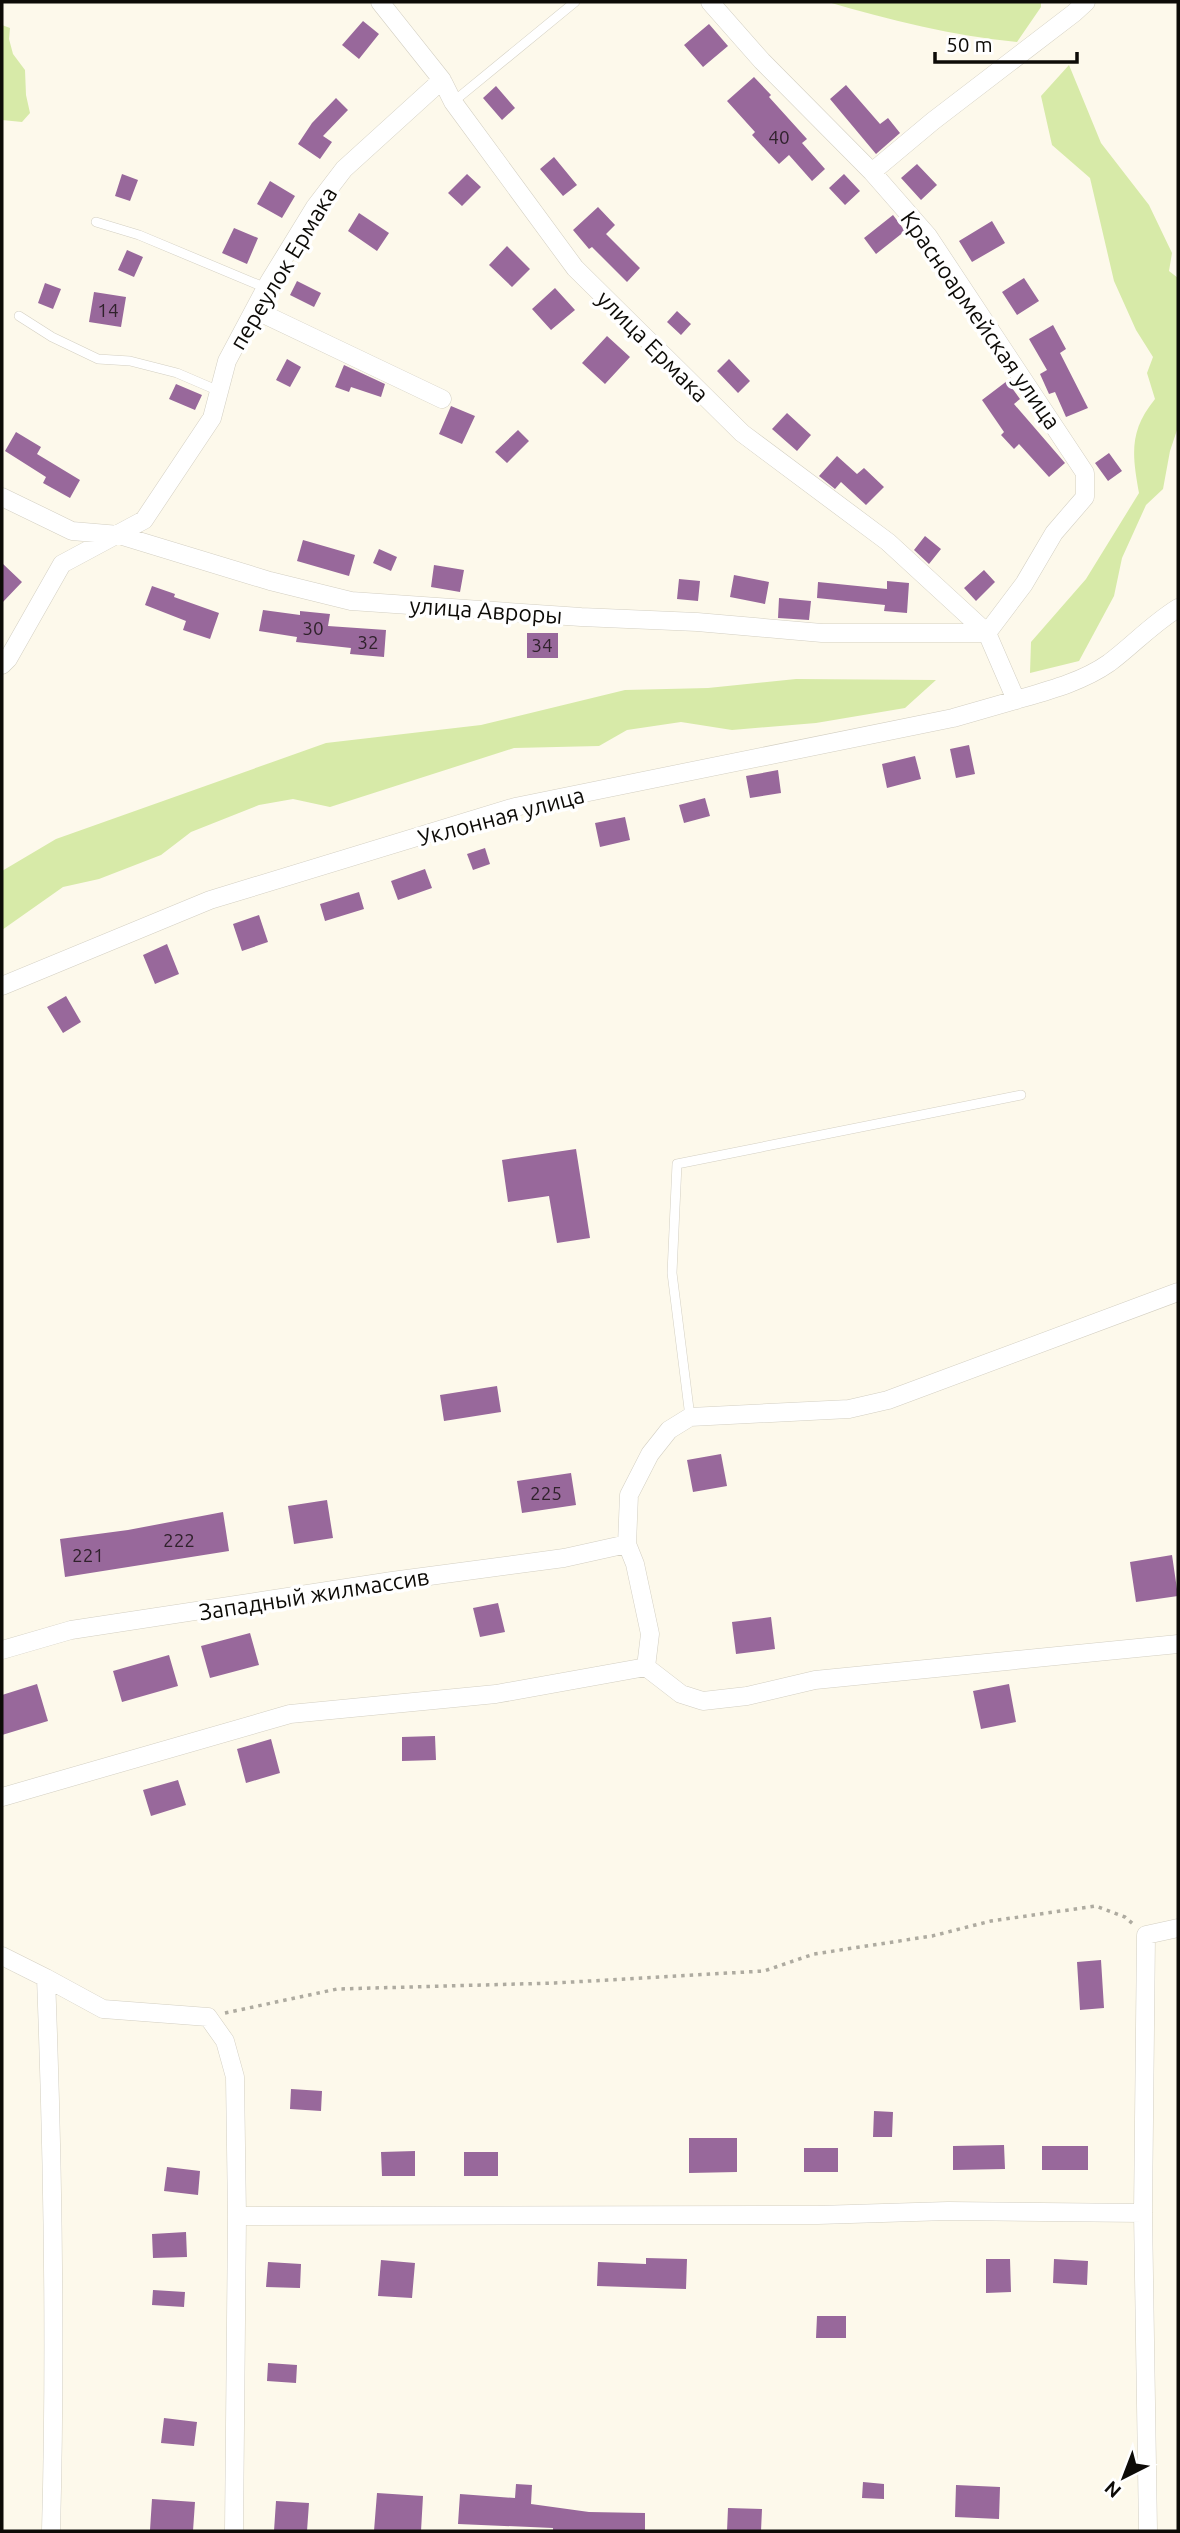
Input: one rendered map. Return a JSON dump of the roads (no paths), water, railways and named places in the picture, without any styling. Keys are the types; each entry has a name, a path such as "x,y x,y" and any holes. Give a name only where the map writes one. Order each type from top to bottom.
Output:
{"street":[{"name":"улица Ермака","path":"380,2 442,80 453,102 584,278 742,433 888,542 987,633"},
{"name":"Красноармейская улица","path":"710,2 762,61 872,172 928,236 1085,473 1085,497 1054,533 1024,584 987,633"},
{"path":"872,172 1086,2"},
{"name":"переулок Ермака","path":"2,665 62,564 144,520 212,418 227,361 266,288 315,207 344,169 442,80"},
{"path":"255,310 442,399"},
{"name":"улица Авроры","path":"2,497 72,531 119,534 270,581 351,601 697,622 822,633 987,633"},
{"name":"Уклонная улица","path":"2,986 210,900 515,807 953,718 1058,688 1107,665 1158,620 1178,608"},
{"path":"987,633 1016,700"},
{"path":"646,1667 650,1634 635,1564 627,1544 629,1495 650,1454 669,1430 690,1417 849,1409 888,1400 1178,1292"},
{"name":"Западный жилмассив","path":"2,1650 71,1630 564,1558 627,1544"},
{"path":"2,1797 290,1714 496,1694 646,1667 681,1694 703,1701 747,1696 814,1680 1178,1644"},
{"path":"1148,2531 1143,2213 1146,1935 1178,1928"},
{"path":"2,1956 103,2009 208,2017 225,2041 235,2077 237,2216 234,2531"},
{"path":"46,1978 52,2132 54,2424 51,2531"},
{"path":"237,2216 818,2215 948,2211 1143,2213"}],"lane":[{"path":"453,102 575,2"},
{"path":"96,222 139,235 266,288"},
{"path":"19,316 52,337 97,359 130,361 177,373 219,391"},
{"path":"690,1417 672,1273 677,1164 1021,1096"}]}
